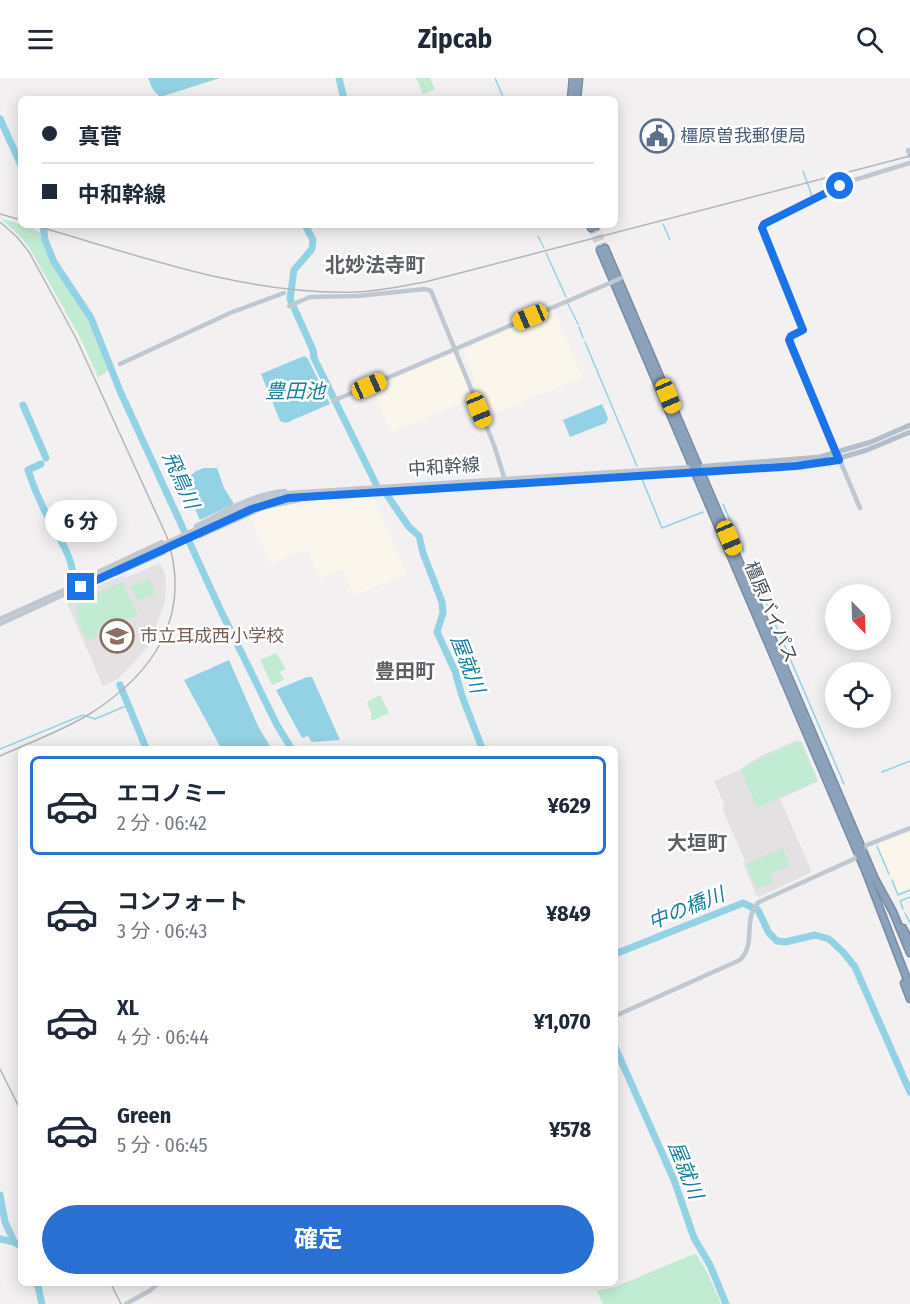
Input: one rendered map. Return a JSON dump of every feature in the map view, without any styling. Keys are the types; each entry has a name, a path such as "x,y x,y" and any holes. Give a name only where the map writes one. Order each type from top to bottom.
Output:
{"highway":[{"path":"572,96 573,78"},
{"path":"577,96 579,78"},
{"name":"橿原バイパス","path":"603,249 860,852 893,912 910,953"},
{"name":"橿原バイパス","path":"860,852 879,909 910,987"},
{"path":"879,909 909,997"},
{"path":"893,912 910,942"}],"main road":[{"name":"中和幹線","path":"838,457 910,425"},
{"name":"中和幹線","path":"696,470 796,466 838,457 910,432"}],"street":[{"path":"860,508 789,340 791,336 803,330 762,228 764,224 851,181 910,163"},
{"path":"333,401 621,278"},
{"path":"291,305 310,297 357,296 429,289 433,293 494,445 505,481"},
{"path":"120,364 230,313 284,293"},
{"name":"中和幹線","path":"227,518 262,499 288,493 696,470"},
{"name":"中和幹線","path":"0,621 62,596 227,518 274,500 505,481"},
{"path":"198,531 246,501 274,492 317,491"},
{"path":"177,541 265,507 308,497"},
{"path":"55,594 75,581 162,542"},
{"path":"62,596 70,595 163,553"},
{"name":"中和幹線","path":"0,621 55,594 118,568"},
{"path":"618,1015 740,960 748,947 749,919 754,908 763,899 860,852 867,845 910,828"},
{"path":"126,1304 155,1286"}],"shaded area":[{"path":"553,310 582,375 581,378 488,416 463,350"},
{"path":"451,354 454,355 471,395 469,399 393,432 390,430 372,388"},
{"path":"372,496 407,575 354,595 342,569 320,578 307,549 270,564 250,515 265,508 297,502"},
{"name":"市立耳成西小学校","path":"160,563 166,577 165,602 149,646 119,678 103,686 67,603 68,599 123,575 125,578"},
{"path":"797,740 802,742 818,781 780,799 812,872 759,897 756,895 743,863 745,861 722,808 725,806 714,781 739,770 760,756"},
{"path":"910,832 910,888 897,893 878,845"}],"green space":[{"path":"416,78 430,78 435,89 423,94"},
{"path":"0,218 18,224 18,228 32,228 40,233 48,257 90,325 108,371 98,377 80,337 29,247"},
{"path":"149,579 156,593 138,601 131,586"},
{"path":"122,582 138,615 97,632 98,636 87,641 77,618 79,616 76,611 78,602"},
{"path":"276,653 286,669 280,672 284,680 272,685 260,660"},
{"path":"380,695 389,713 371,721 371,712 367,702"},
{"path":"797,742 801,743 818,781 757,808 741,770 762,757"},
{"path":"783,848 790,865 770,874 773,882 757,889 746,864"},
{"path":"696,1254 721,1304 603,1304 597,1291 618,1286"}],"water":[{"path":"148,78 220,78 163,96 159,96 153,90"},
{"name":"豊田池","path":"304,356 308,359 330,404 286,423 280,421 261,374"},
{"path":"602,404 608,418 606,423 570,437 563,420"},
{"path":"204,468 217,468 224,488 234,504 200,520 183,482 196,471"},
{"path":"229,660 258,726 270,746 220,746 184,680"},
{"path":"312,677 340,740 312,742 308,736 302,738 276,690"}],"waterway":[{"path":"339,78 343,96"},
{"path":"495,78 503,96"},
{"name":"飛鳥川","path":"0,119 18,158"},
{"path":"803,171 812,196"},
{"path":"663,224 670,240"},
{"name":"飛鳥川","path":"43,228 45,240 54,262 91,318 120,391 220,609 277,725 290,746"},
{"name":"屋就川","path":"307,228 313,240 312,249 294,270 290,299 313,350 314,358 376,484"},
{"path":"538,236 544,248"},
{"path":"546,253 566,297"},
{"path":"568,304 578,324"},
{"path":"579,327 583,338"},
{"path":"585,342 637,466"},
{"name":"中の橋川","path":"23,405 46,458"},
{"name":"中の橋川","path":"41,464 28,470 49,520 64,546 72,567 73,579"},
{"path":"642,479 662,528 703,512"},
{"name":"屋就川","path":"387,495 409,527 419,536 423,553 442,602 443,613 437,632 455,671 481,746"},
{"path":"723,504 744,552"},
{"path":"749,563 844,784"},
{"name":"中の橋川","path":"120,685 145,746"},
{"path":"0,749 83,715 95,719 128,705"},
{"path":"882,772 910,761"},
{"path":"877,846 889,874"},
{"path":"892,880 898,895 910,890"},
{"path":"903,909 900,901 910,897"},
{"name":"中の橋川","path":"618,953 743,903 758,910 769,933 777,941 785,942 815,935 829,939 855,967 910,1092"},
{"path":"905,913 910,923"},
{"name":"屋就川","path":"618,1054 674,1180 694,1238 710,1265 726,1304"},
{"path":"0,1195 5,1222 14,1242"},
{"path":"0,1239 18,1244"},
{"path":"38,1286 42,1304"}],"tunnel":[{"path":"591,228 600,250"},
{"path":"597,228 605,248"}],"railway":[{"path":"43,228 152,260 233,280 274,287 357,292 425,282 910,156"},
{"path":"0,214 18,219"},
{"path":"0,222 29,252 76,338 167,537 174,566 175,592 171,617 162,640 149,661 132,681 88,715 23,746"},
{"path":"0,756 18,748"},
{"path":"0,1069 18,1105"},
{"path":"112,1286 121,1304"}],"place":[{"name":"橿原曽我郵便局","path":"657,136"},
{"name":"市立耳成西小学校","path":"117,636"}],"district":[{"name":"北妙法寺町","path":"375,265"},
{"name":"豊田町","path":"405,671"},
{"name":"大垣町","path":"697,843"}],"route":[{"path":"81,587 274,500 796,466 839,460 789,340 791,336 803,330 762,228 764,224 840,186"}]}
